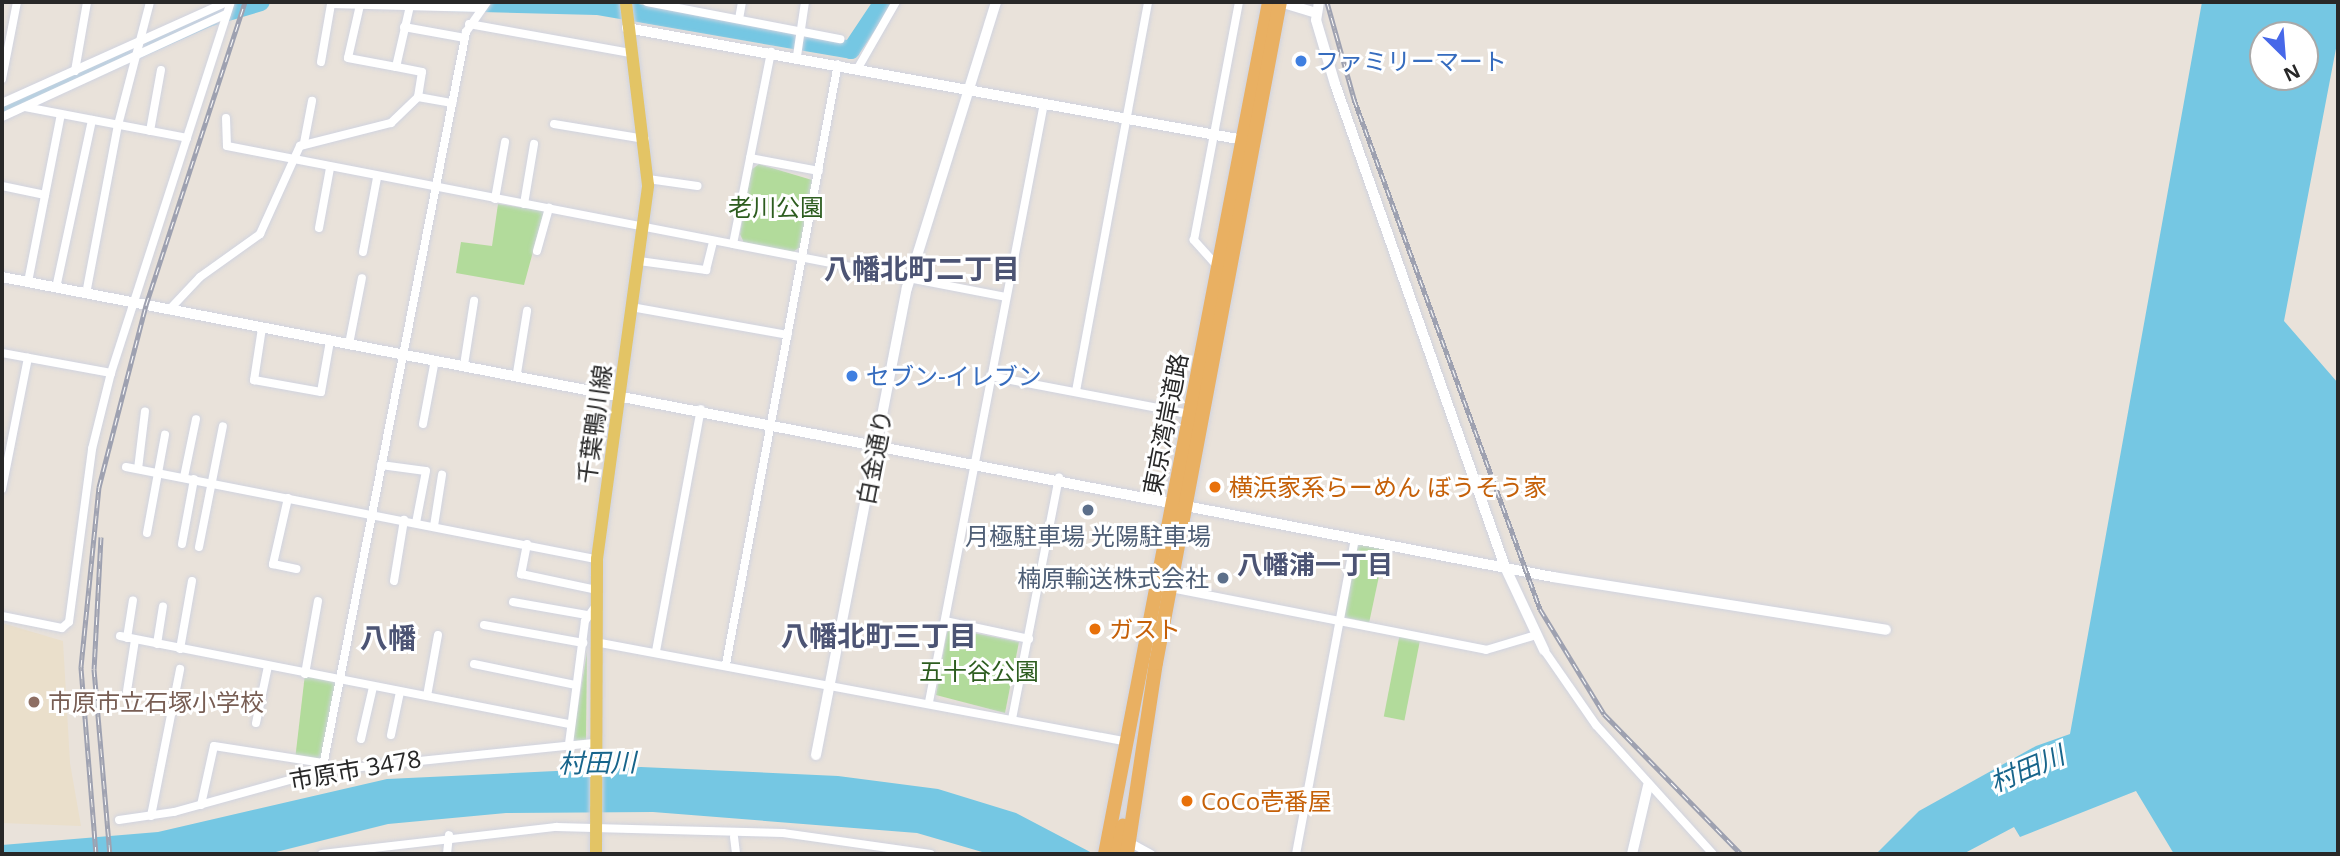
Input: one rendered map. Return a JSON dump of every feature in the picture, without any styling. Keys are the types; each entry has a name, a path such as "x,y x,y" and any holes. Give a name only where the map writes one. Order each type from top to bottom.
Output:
{"highway":[{"name":"東京湾岸道路","path":"1117,850 1139,768 1171,588 1189,414 1269,2"},
{"name":"東京湾岸道路","path":"1117,850 1129,742 1280,2"}],"main road":[{"name":"千葉鴨川線","path":"596,854 595,747 589,642 597,590 597,559 644,228 648,179 645,139 630,53 627,6"}],"street":[{"path":"2,79 17,2"},
{"path":"75,71 87,2"},
{"path":"86,294 118,125 150,2"},
{"path":"2,103 229,2"},
{"path":"2,616 62,628 69,622 92,449 111,373 229,2"},
{"path":"647,2 840,39"},
{"path":"739,19 742,2"},
{"path":"797,57 805,2"},
{"path":"859,68 896,2"},
{"name":"白金通り","path":"816,755 909,279 996,2"},
{"path":"1076,391 1148,2"},
{"path":"1219,268 1194,240 1239,2"},
{"path":"1280,2 1317,7 1505,567 1536,635 1544,650 1648,786 1713,854"},
{"path":"321,62 331,4 484,5"},
{"path":"304,144 391,123 418,97 422,72 348,58 360,5"},
{"path":"201,805 214,746 322,767 405,355 465,38 469,24 484,5"},
{"path":"396,67 410,6"},
{"path":"2,117 226,14"},
{"path":"469,24 630,53"},
{"path":"404,27 465,38"},
{"path":"627,28 838,64 1243,140"},
{"path":"733,244 771,52"},
{"path":"726,664 838,64"},
{"path":"150,131 161,70"},
{"path":"418,97 452,103"},
{"path":"169,310 200,277 260,234 290,160 304,144 312,101"},
{"path":"929,702 1044,103"},
{"path":"25,107 187,138"},
{"path":"28,282 61,114"},
{"path":"226,118 227,146 436,190 549,208 1006,297"},
{"path":"56,288 93,120"},
{"path":"554,124 645,139"},
{"path":"495,199 505,142"},
{"path":"524,204 534,144"},
{"path":"750,158 820,171"},
{"path":"319,228 330,168"},
{"path":"363,252 377,178"},
{"path":"648,179 698,186"},
{"path":"2,186 45,195"},
{"path":"537,251 549,208"},
{"path":"639,261 706,270 713,241"},
{"path":"2,277 974,461 1505,567 1886,630"},
{"path":"349,344 362,278"},
{"path":"464,365 474,300"},
{"path":"631,307 788,335"},
{"path":"517,373 527,311"},
{"path":"262,328 254,380 321,392 330,341"},
{"path":"2,353 111,373"},
{"path":"2,489 28,358"},
{"path":"423,424 435,360"},
{"path":"990,376 1189,414"},
{"path":"656,651 701,409"},
{"path":"138,469 145,411"},
{"path":"182,544 196,419"},
{"path":"199,547 215,483 223,426"},
{"path":"147,533 166,435"},
{"path":"382,465 426,471 416,523"},
{"path":"126,467 597,559"},
{"path":"434,526 443,475"},
{"path":"1012,719 1059,478"},
{"path":"288,498 273,564 296,569"},
{"path":"394,581 404,520"},
{"path":"1296,854 1355,538"},
{"path":"527,544 521,574 597,590"},
{"path":"180,649 192,582"},
{"path":"1171,588 1339,618 1486,650 1536,635"},
{"path":"127,691 128,638 134,600"},
{"path":"305,674 318,601"},
{"path":"513,602 592,610"},
{"path":"157,644 163,606"},
{"path":"945,621 1028,639"},
{"path":"484,625 656,651 1129,742"},
{"path":"427,696 438,635"},
{"path":"128,638 569,724"},
{"path":"569,744 575,685 589,642"},
{"path":"474,664 575,685"},
{"path":"256,723 268,666"},
{"path":"151,816 180,669"},
{"path":"361,740 373,687"},
{"path":"391,735 400,692"},
{"name":"市原市 3478","path":"119,820 201,805 322,767 569,744 595,747"},
{"path":"1632,854 1648,786"},
{"path":"322,854 449,835 595,825 783,833 931,854"},
{"path":"447,854 449,835"},
{"path":"734,837 736,854"},
{"path":"1117,850 1151,854"}],"shaded area":[{"name":"市原市立石塚小学校","path":"2,623 63,641 70,763 81,826 2,823"}],"green space":[{"name":"老川公園","path":"759,164 812,180 800,247 793,252 744,243 740,234 751,170"},
{"path":"498,204 544,211 524,285 456,273 461,242 492,246"},
{"path":"1356,540 1385,546 1369,623 1340,616"},
{"name":"五十谷公園","path":"954,629 1019,642 1005,713 936,695 947,632"},
{"path":"1400,633 1421,637 1404,720 1384,716"},
{"path":"587,652 586,740 575,741 573,738"},
{"path":"305,674 340,681 323,763 295,760"}],"water":[{"name":"村田川","path":"2202,2 2338,2 2338,38 2284,321 2338,383 2338,854 2174,854 2136,791 2020,837 2014,827 1963,854 1876,854 1919,811 2036,746 2070,734"},
{"path":"641,767 838,776 938,789 1016,813 1094,854 989,854 917,833 653,812 506,813 388,824 268,854 2,854 2,845 158,832 387,779"}],"waterway":[{"path":"2,110 208,18 261,2"},
{"path":"445,2 597,6 851,50 883,2"}],"railway":[{"path":"96,854 81,667 99,487 146,305 245,2"},
{"path":"1327,2 1354,99 1540,609 1604,714 1741,854"},
{"path":"101,537 94,669 110,854"}],"place":[{"name":"ファミリーマート","path":"1301,61"},
{"name":"セブン-イレブン","path":"852,376"},
{"name":"横浜家系らーめん ぼうそう家","path":"1215,487"},
{"name":"月極駐車場 光陽駐車場","path":"1088,510"},
{"name":"楠原輸送株式会社","path":"1223,578"},
{"name":"ガスト","path":"1095,629"},
{"name":"市原市立石塚小学校","path":"34,702"},
{"name":"CoCo壱番屋","path":"1187,801"}],"district":[{"name":"八幡北町二丁目","path":"922,268"},
{"name":"八幡浦一丁目","path":"1315,565"},
{"name":"八幡北町三丁目","path":"879,635"},
{"name":"八幡","path":"388,637"}]}
